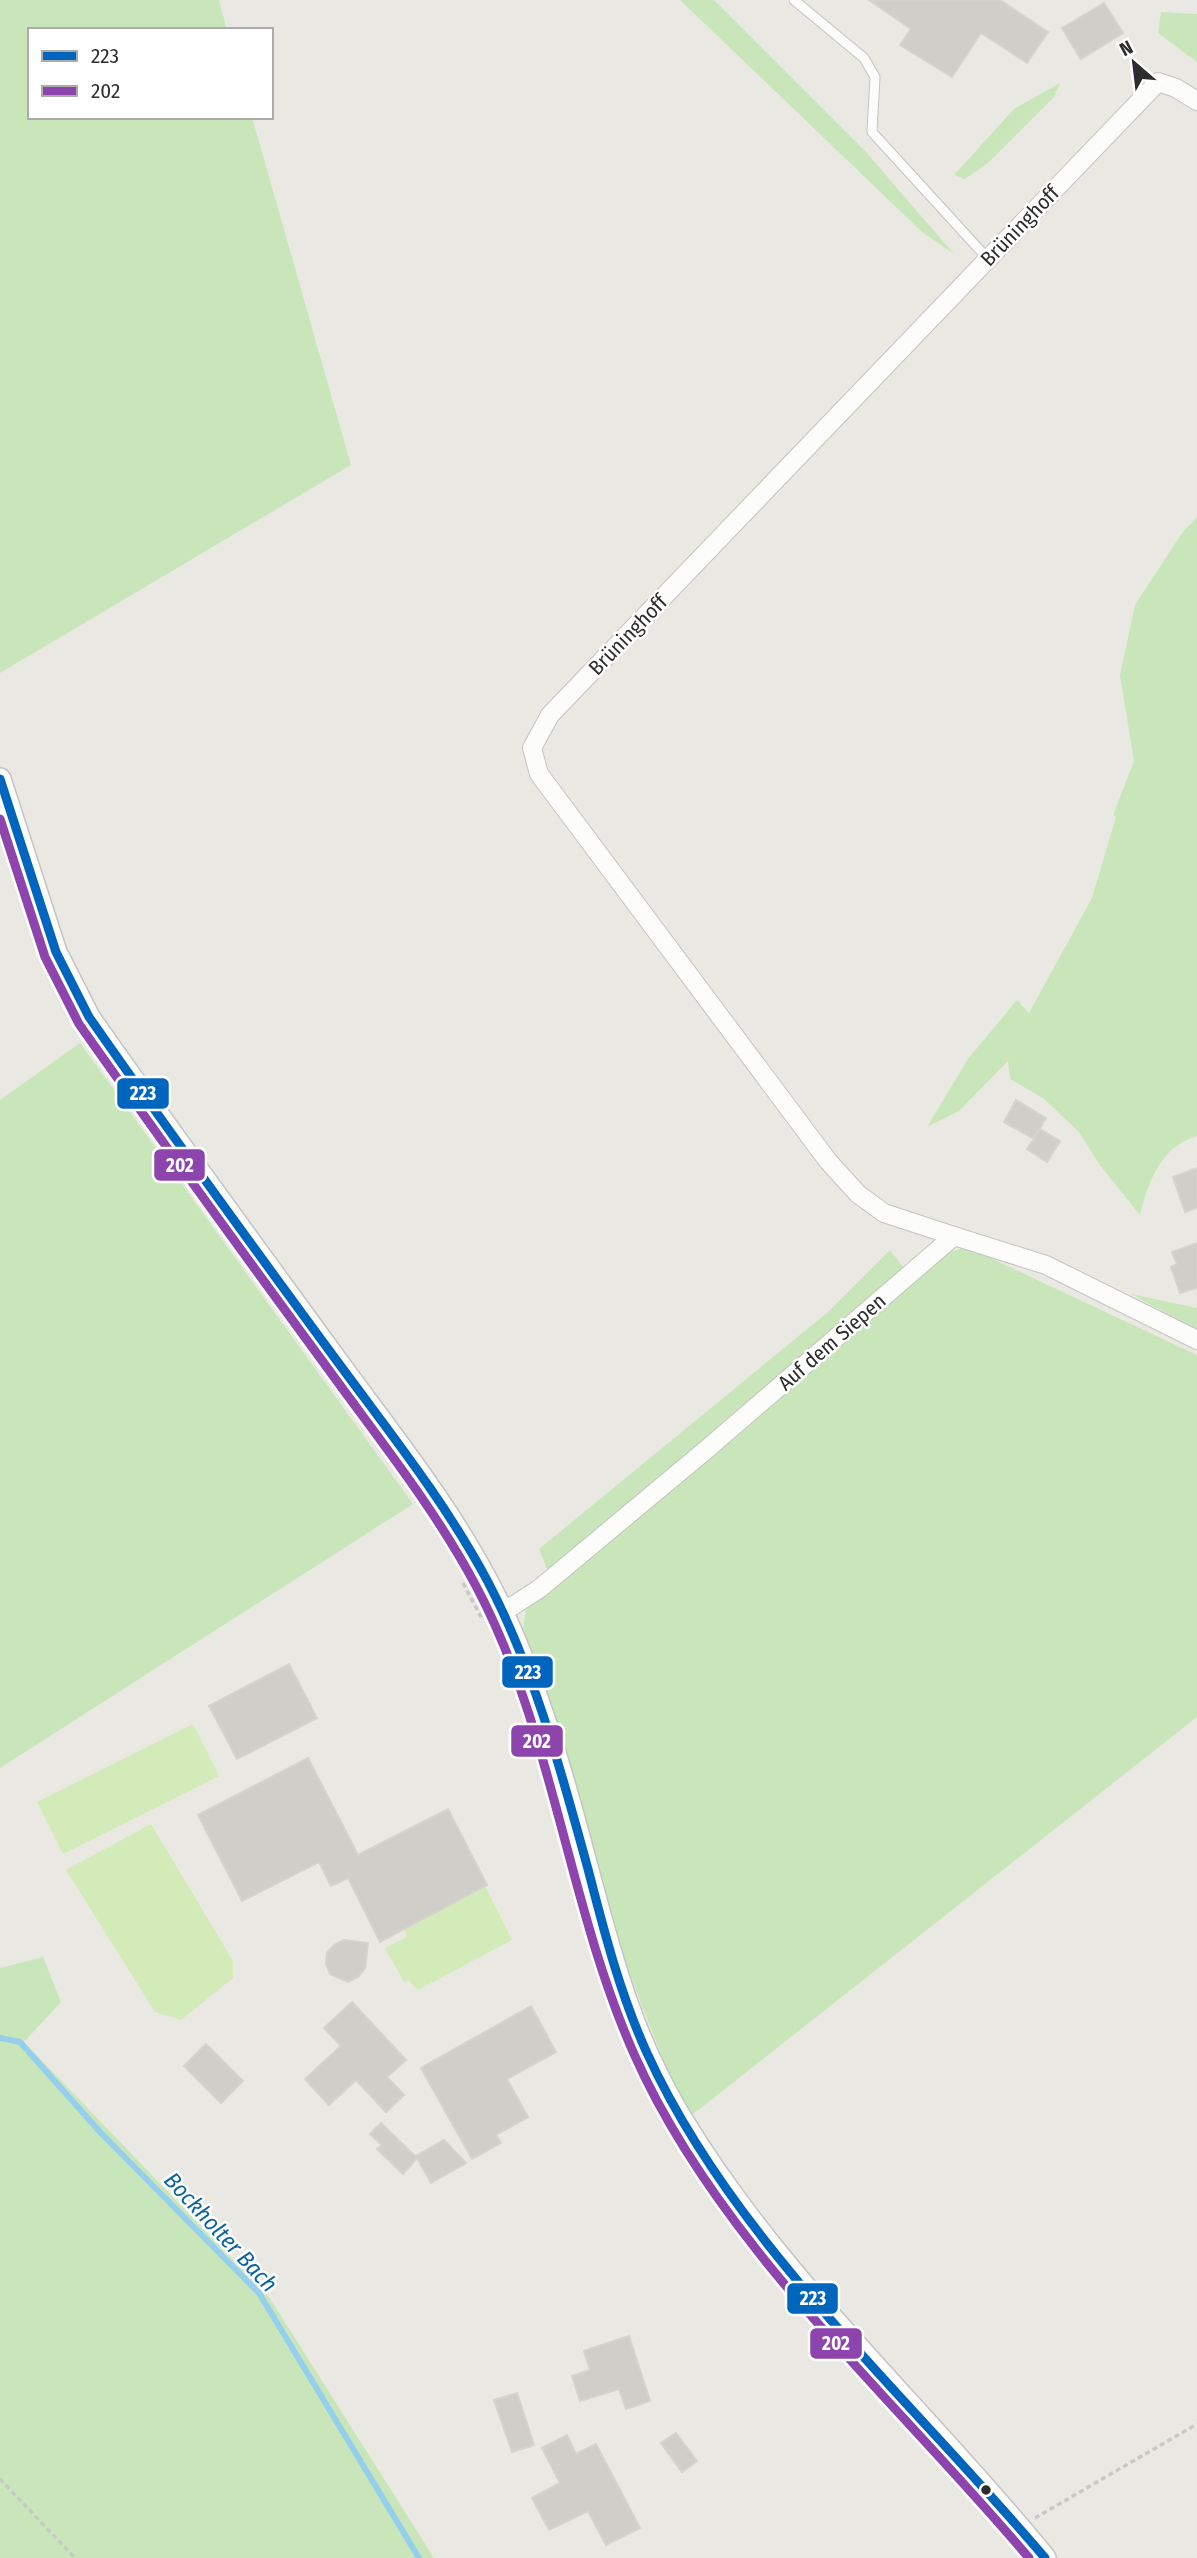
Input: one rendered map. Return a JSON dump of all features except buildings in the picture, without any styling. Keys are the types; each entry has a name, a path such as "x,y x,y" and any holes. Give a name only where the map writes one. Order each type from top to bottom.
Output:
{"street":[{"name":"Brüninghoff","path":"954,1236 884,1213 858,1194 828,1161 539,774 532,748 550,715 1158,82 1197,101"},
{"path":"0,779 56,951 89,1017 421,1477 479,1566 503,1612 551,1738 617,1981 635,2031 660,2081 708,2163 809,2294 1045,2558"},
{"path":"954,1236 972,1239 1046,1265 1197,1340"},
{"name":"Auf dem Siepen","path":"503,1612 539,1589 665,1484 954,1236"}],"lane":[{"path":"794,0 864,58 875,77 873,132 988,259"}],"path":[{"path":"461,1578 483,1622"},
{"path":"1020,2527 1197,2424"},
{"path":"0,2479 75,2558"}],"green space":[{"path":"0,0 219,0 226,28 28,28 28,119 253,119 351,465 0,673"},
{"path":"680,0 714,0 865,151 954,254 922,232"},
{"path":"1161,12 1197,14 1197,62 1158,33"},
{"path":"1060,83 1054,97 988,163 965,179 954,175 1014,109"},
{"path":"1197,517 1197,1136 1174,1148 1165,1157 1152,1178 1140,1215 1099,1164 1079,1132 1043,1098 1010,1079 1008,1061 959,1111 927,1127 968,1059 1017,1000 1029,1013 1092,898 1116,817 1113,815 1134,761 1120,675 1135,605 1182,533"},
{"path":"80,1043 413,1504 0,1768 0,1100"},
{"path":"967,1247 1197,1355 1197,1717 692,2115 666,2067 620,1949 561,1733 523,1628 526,1609 554,1586 539,1549 828,1312 890,1250 914,1281 942,1254"},
{"path":"1131,1294 1197,1308 1197,1330"},
{"path":"193,1724 219,1776 63,1854 37,1802"},
{"path":"151,1824 233,1961 233,1978 181,2020 155,2012 66,1870"},
{"path":"485,1886 512,1940 418,1990 408,1980 404,1982 385,1948 407,1937 404,1929"},
{"path":"43,1957 61,2002 24,2042 269,2297 434,2558 0,2558 0,1968"}],"waterway":[{"name":"Bockholter Bach","path":"0,2038 20,2042 100,2132 259,2293 419,2558"}],"transit line":[{"name":"223","path":"0,779 56,952 89,1017 243,1233 417,1469 488,1582 520,1651 546,1722 629,2008 647,2053 683,2122 727,2189 828,2317 1045,2558"},
{"name":"202","path":"0,819 45,957 79,1024 405,1473 476,1586 502,1642 524,1700 611,1997 634,2054 670,2124 713,2191 761,2256 868,2380 1029,2558"}]}
